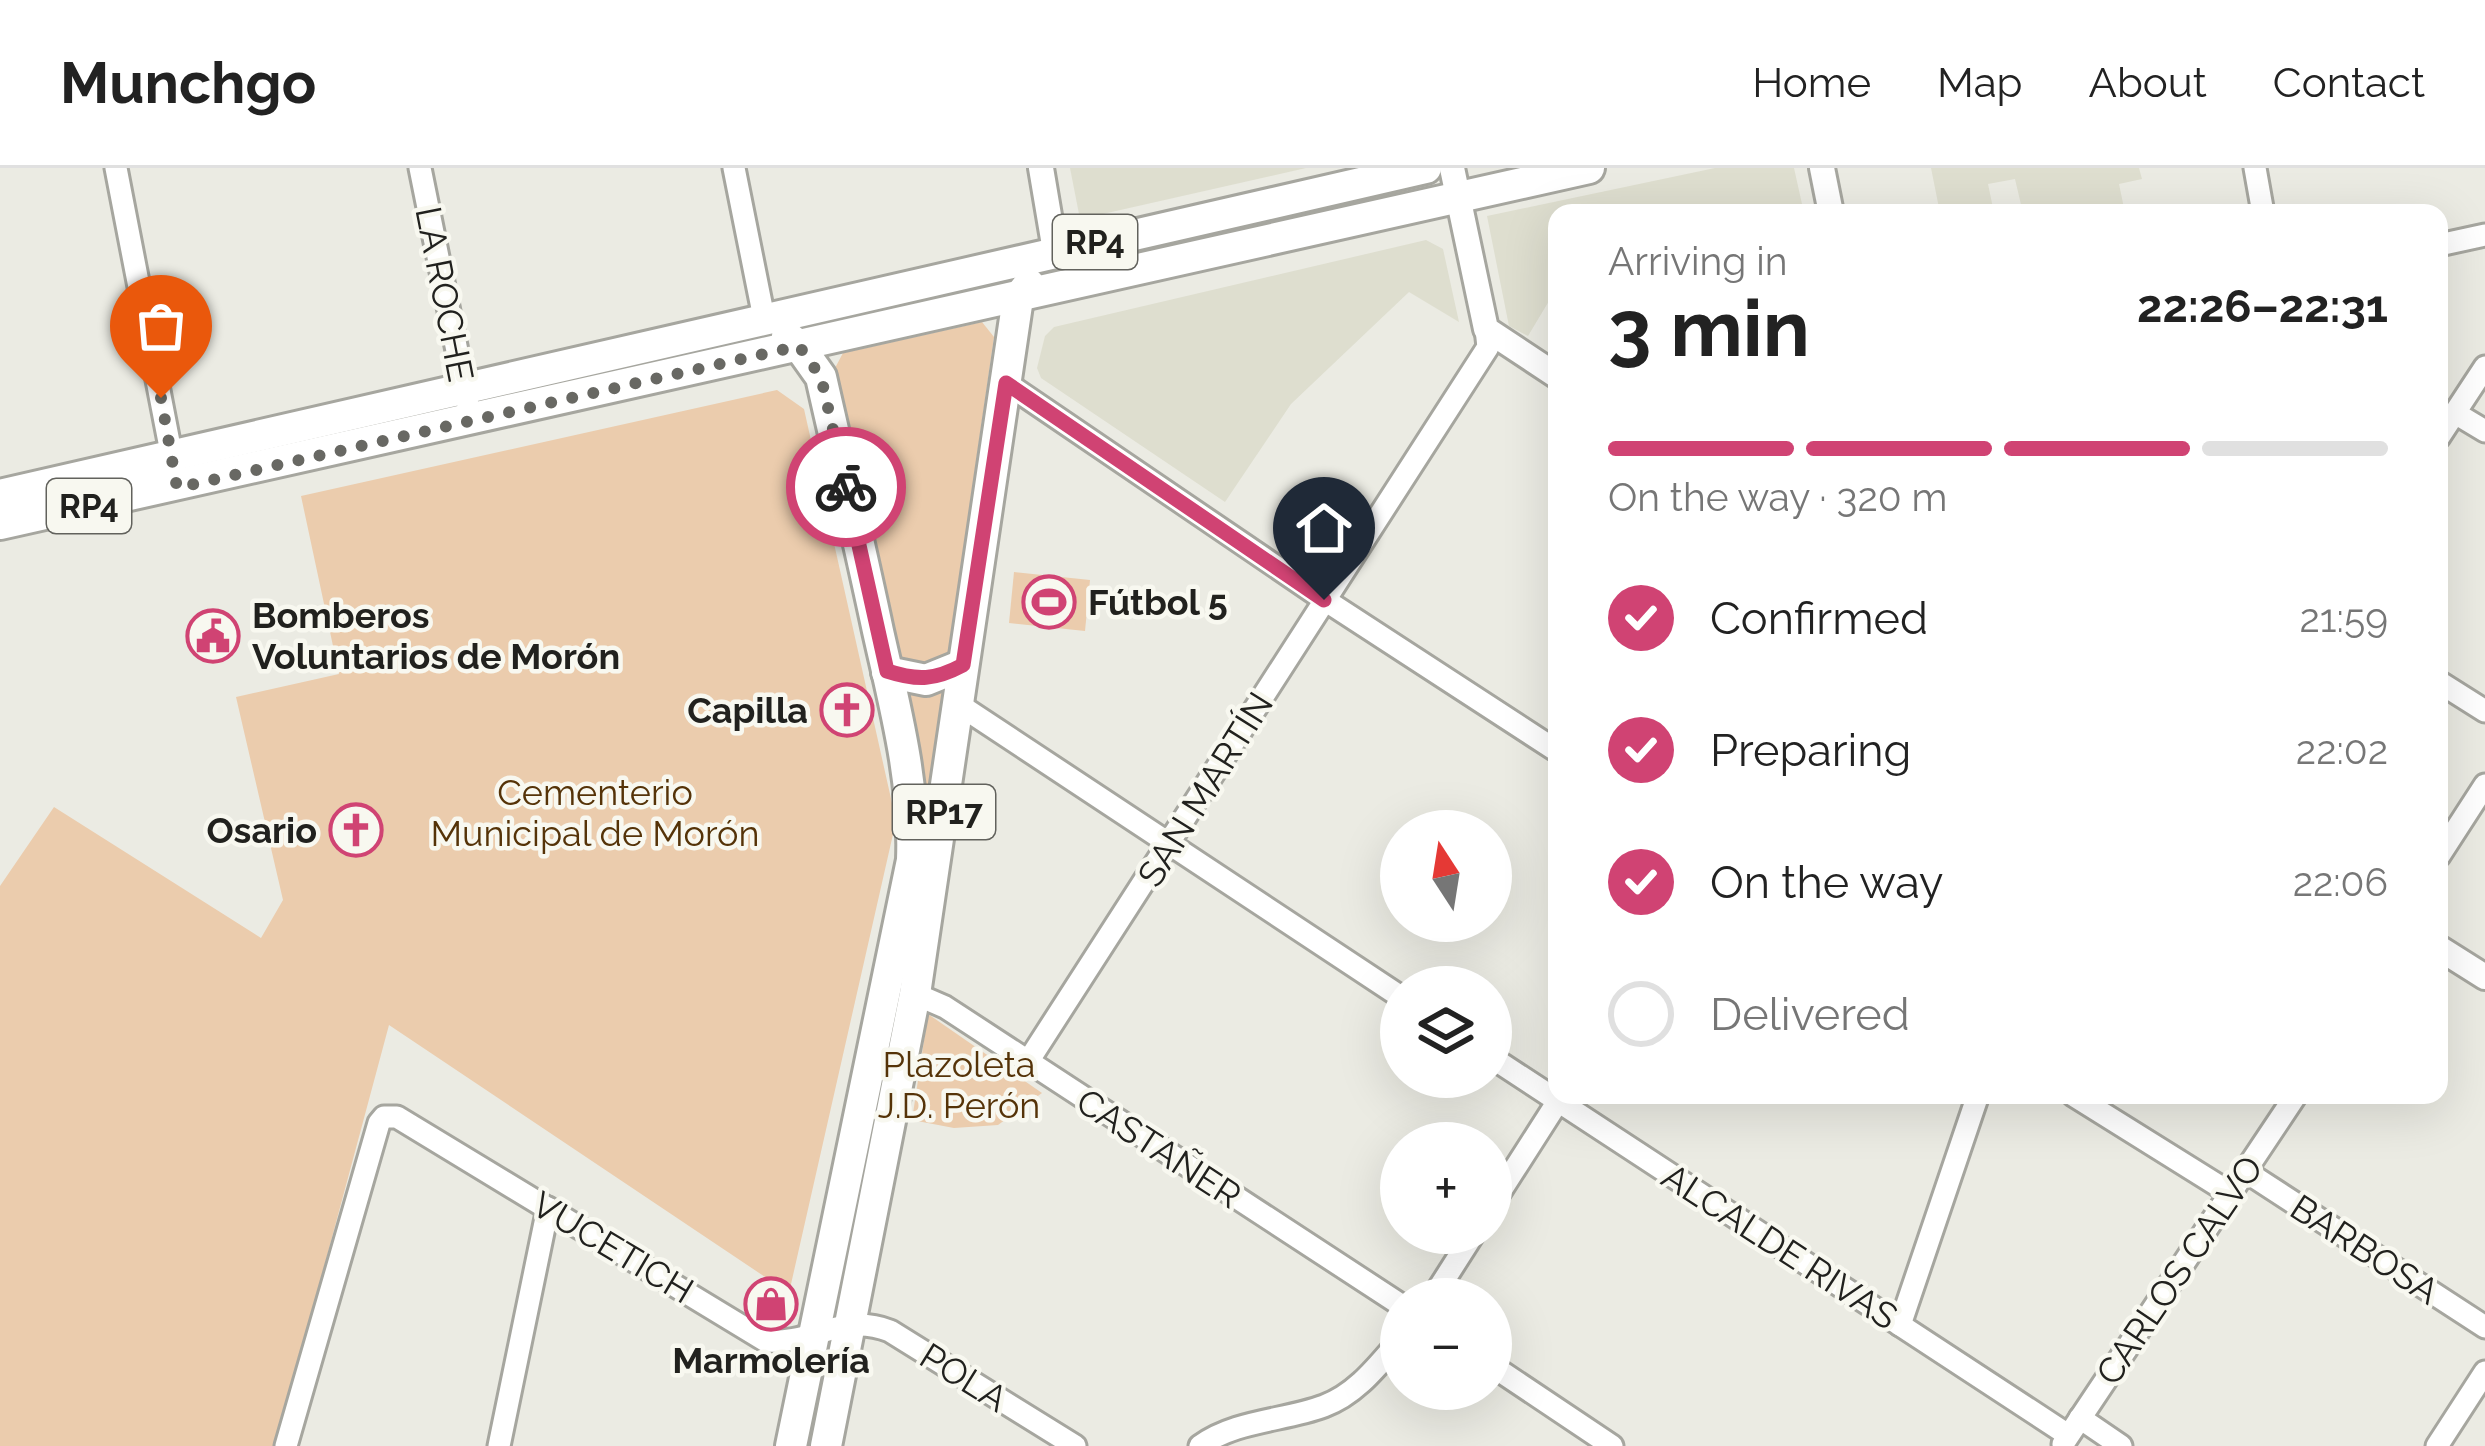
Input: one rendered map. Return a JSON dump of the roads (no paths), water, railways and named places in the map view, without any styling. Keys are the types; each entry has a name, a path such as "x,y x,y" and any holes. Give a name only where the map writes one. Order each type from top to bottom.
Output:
{"main road":[{"name":"RP4","path":"0,495 1426,168"},
{"name":"RP4","path":"0,524 1018,298 1455,183 1589,168"},
{"path":"1018,298 1055,251"},
{"name":"RP17","path":"826,1446 915,994 1018,298"},
{"path":"764,318 799,346"},
{"name":"RP17","path":"791,1446 911,860 913,817 909,775 821,377 799,346"},
{"path":"887,671 926,680 963,665"}],"street":[{"path":"116,168 177,488"},
{"name":"LA ROCHE","path":"421,168 471,420"},
{"path":"734,168 764,318"},
{"path":"1041,168 1055,251"},
{"path":"1822,168 1829,204"},
{"path":"2255,168 2262,204"},
{"path":"1455,183 1486,329 1548,370"},
{"path":"2448,243 2485,235"},
{"name":"SAN MARTÍN","path":"1027,1063 1488,347 1486,329"},
{"path":"2448,424 2485,367"},
{"path":"1006,383 1324,600 1548,745"},
{"path":"2456,412 2485,431"},
{"path":"2448,688 2485,711"},
{"path":"958,704 1380,983"},
{"path":"2448,842 2485,785"},
{"path":"2448,953 2485,976"},
{"name":"CASTAÑER","path":"915,994 945,1007 1380,1291"},
{"name":"ALCALDE RIVAS","path":"1512,1069 1548,1091"},
{"path":"1512,1173 1556,1104"},
{"name":"ALCALDE RIVAS","path":"1569,1104 2070,1433 2121,1446"},
{"path":"1900,1325 1975,1104"},
{"path":"2087,1104 2230,1193"},
{"name":"CARLOS CALVO","path":"2070,1433 2290,1104"},
{"name":"VUCETICH","path":"286,1446 384,1117 397,1117 766,1341 848,1323"},
{"name":"BARBOSA","path":"2245,1171 2485,1327"},
{"path":"499,1446 548,1208"},
{"name":"POLA","path":"848,1323 890,1331 1075,1446"},
{"path":"1200,1446 1238,1428 1326,1406 1380,1363"},
{"path":"2437,1446 2485,1372"},
{"path":"1512,1379 1612,1446"}],"place":[{"name":"Fútbol 5","path":"1049,602"},
{"name":"Bomberos Voluntarios de Morón","path":"213,636"},
{"name":"Capilla","path":"847,710"},
{"name":"Osario","path":"356,830"},
{"name":"Marmolería","path":"771,1304"}],"park label":[{"name":"Cementerio Municipal de Morón","path":"595,812"},
{"name":"Plazoleta J.D. Perón","path":"959,1084"}]}
